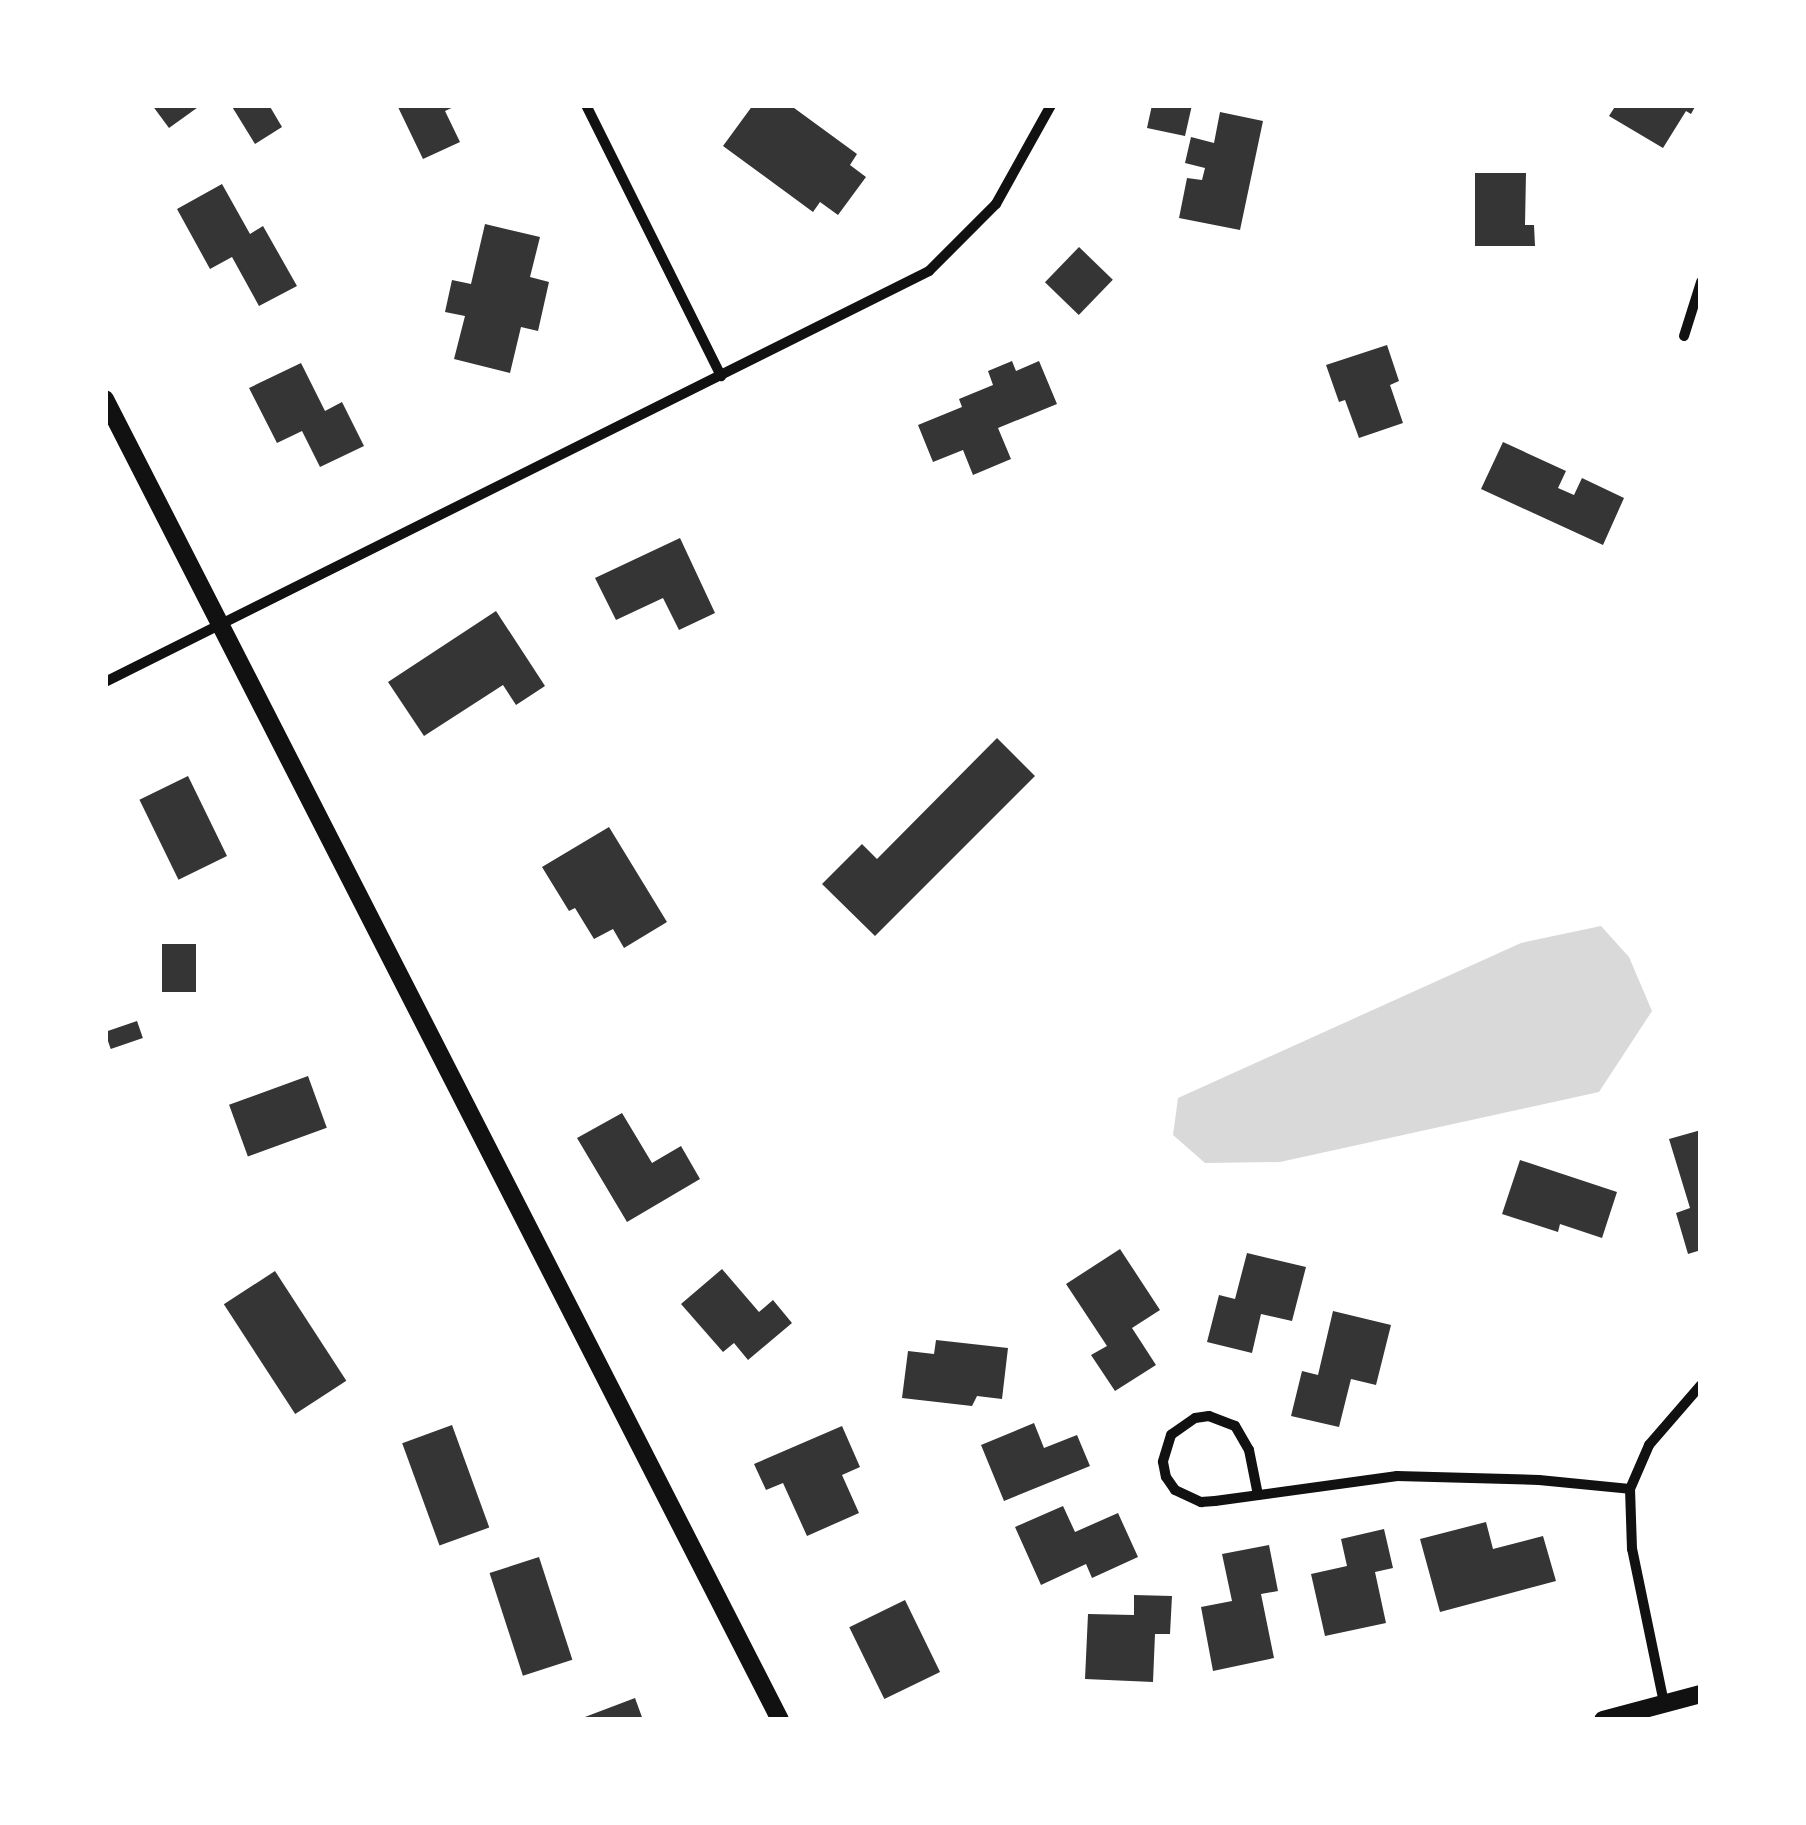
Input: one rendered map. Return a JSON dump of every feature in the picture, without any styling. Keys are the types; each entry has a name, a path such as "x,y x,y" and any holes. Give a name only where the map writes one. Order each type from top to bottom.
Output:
{"street":[{"path":"586,105 721,376"},
{"path":"105,682 929,272 996,204 1051,105"},
{"path":"1684,336 1701,282"},
{"path":"105,399 780,1720"},
{"path":"1664,1704 1632,1549 1630,1489 1649,1445 1701,1385"},
{"path":"1258,1496 1248,1450 1235,1426 1210,1416 1195,1418 1171,1435 1163,1462 1175,1490 1202,1502 1258,1496 1397,1476 1539,1480 1630,1489"},
{"path":"1603,1720 1701,1694"}],"shaded area":[{"path":"1601,926 1629,957 1652,1011 1599,1092 1280,1162 1205,1163 1173,1135 1178,1098 1521,943"}],"building":[{"path":"152,105 201,105 169,128"},
{"path":"231,105 269,105 282,127 255,144"},
{"path":"397,105 458,105 445,111 460,142 423,159"},
{"path":"753,105 790,105 857,154 850,165 866,177 838,215 820,202 813,212 723,146"},
{"path":"1152,105 1192,105 1185,136 1147,128"},
{"path":"1616,105 1696,105 1691,114 1686,111 1663,148 1609,116"},
{"path":"1220,112 1263,121 1240,230 1179,218 1187,178 1202,180 1205,168 1185,163 1191,137 1214,143"},
{"path":"1475,173 1526,173 1525,225 1534,225 1535,246 1475,246"},
{"path":"222,184 250,234 263,226 297,286 259,306 232,257 210,269 177,209"},
{"path":"485,224 540,237 530,277 549,282 538,331 521,327 510,373 454,359 465,316 445,312 452,280 471,284"},
{"path":"1079,247 1113,280 1079,315 1045,282"},
{"path":"1387,345 1399,381 1390,385 1403,423 1359,438 1345,400 1339,402 1326,365"},
{"path":"1012,361 1016,371 1039,361 1057,404 998,428 1011,459 973,475 963,450 933,462 918,425 962,407 959,399 993,385 988,371"},
{"path":"301,363 325,411 342,402 364,446 320,467 302,431 277,443 249,388"},
{"path":"1503,442 1566,471 1558,488 1574,495 1582,478 1624,498 1603,545 1481,489"},
{"path":"680,538 715,613 679,630 663,598 616,620 595,578"},
{"path":"496,611 545,686 516,705 503,685 424,736 388,682"},
{"path":"997,738 1035,776 875,936 822,884 862,844 877,859"},
{"path":"188,776 227,856 178,880 139,800"},
{"path":"609,827 667,922 624,948 613,929 594,939 575,908 569,911 542,867"},
{"path":"162,944 196,944 196,992 162,992"},
{"path":"137,1021 143,1038 111,1049 105,1032"},
{"path":"308,1076 327,1128 248,1156 229,1105"},
{"path":"622,1113 652,1163 681,1146 700,1179 627,1222 577,1138"},
{"path":"1701,1130 1701,1250 1688,1254 1676,1213 1690,1208 1669,1139"},
{"path":"1520,1160 1617,1192 1602,1238 1560,1224 1558,1232 1502,1214"},
{"path":"1120,1249 1160,1310 1132,1328 1156,1365 1115,1391 1091,1355 1107,1346 1066,1284"},
{"path":"1247,1253 1306,1267 1292,1321 1261,1314 1252,1353 1207,1342 1219,1295 1235,1299"},
{"path":"722,1269 759,1312 773,1300 792,1323 748,1360 734,1343 723,1352 681,1304"},
{"path":"275,1271 346,1381 295,1414 224,1304"},
{"path":"1333,1311 1391,1325 1376,1385 1351,1379 1339,1427 1291,1416 1302,1371 1318,1375"},
{"path":"936,1340 1008,1348 1002,1399 977,1396 972,1406 902,1398 908,1351 934,1354"},
{"path":"1034,1423 1044,1448 1077,1435 1090,1466 1004,1501 981,1445"},
{"path":"452,1425 489,1527 439,1546 402,1443"},
{"path":"842,1426 860,1467 842,1475 859,1513 807,1536 783,1483 766,1490 754,1464"},
{"path":"1063,1506 1075,1532 1118,1513 1138,1557 1092,1578 1086,1564 1041,1585 1015,1527"},
{"path":"1486,1522 1493,1549 1543,1536 1556,1581 1440,1612 1420,1539"},
{"path":"1384,1529 1393,1568 1375,1572 1386,1623 1325,1636 1311,1574 1347,1566 1341,1539"},
{"path":"1269,1545 1278,1591 1261,1594 1274,1658 1213,1671 1201,1607 1232,1601 1222,1554"},
{"path":"539,1557 572,1660 523,1676 490,1573"},
{"path":"1134,1595 1172,1596 1170,1634 1155,1634 1153,1682 1085,1679 1088,1614 1134,1615"},
{"path":"905,1600 940,1672 884,1699 849,1627"},
{"path":"635,1698 643,1720 577,1720"}]}
